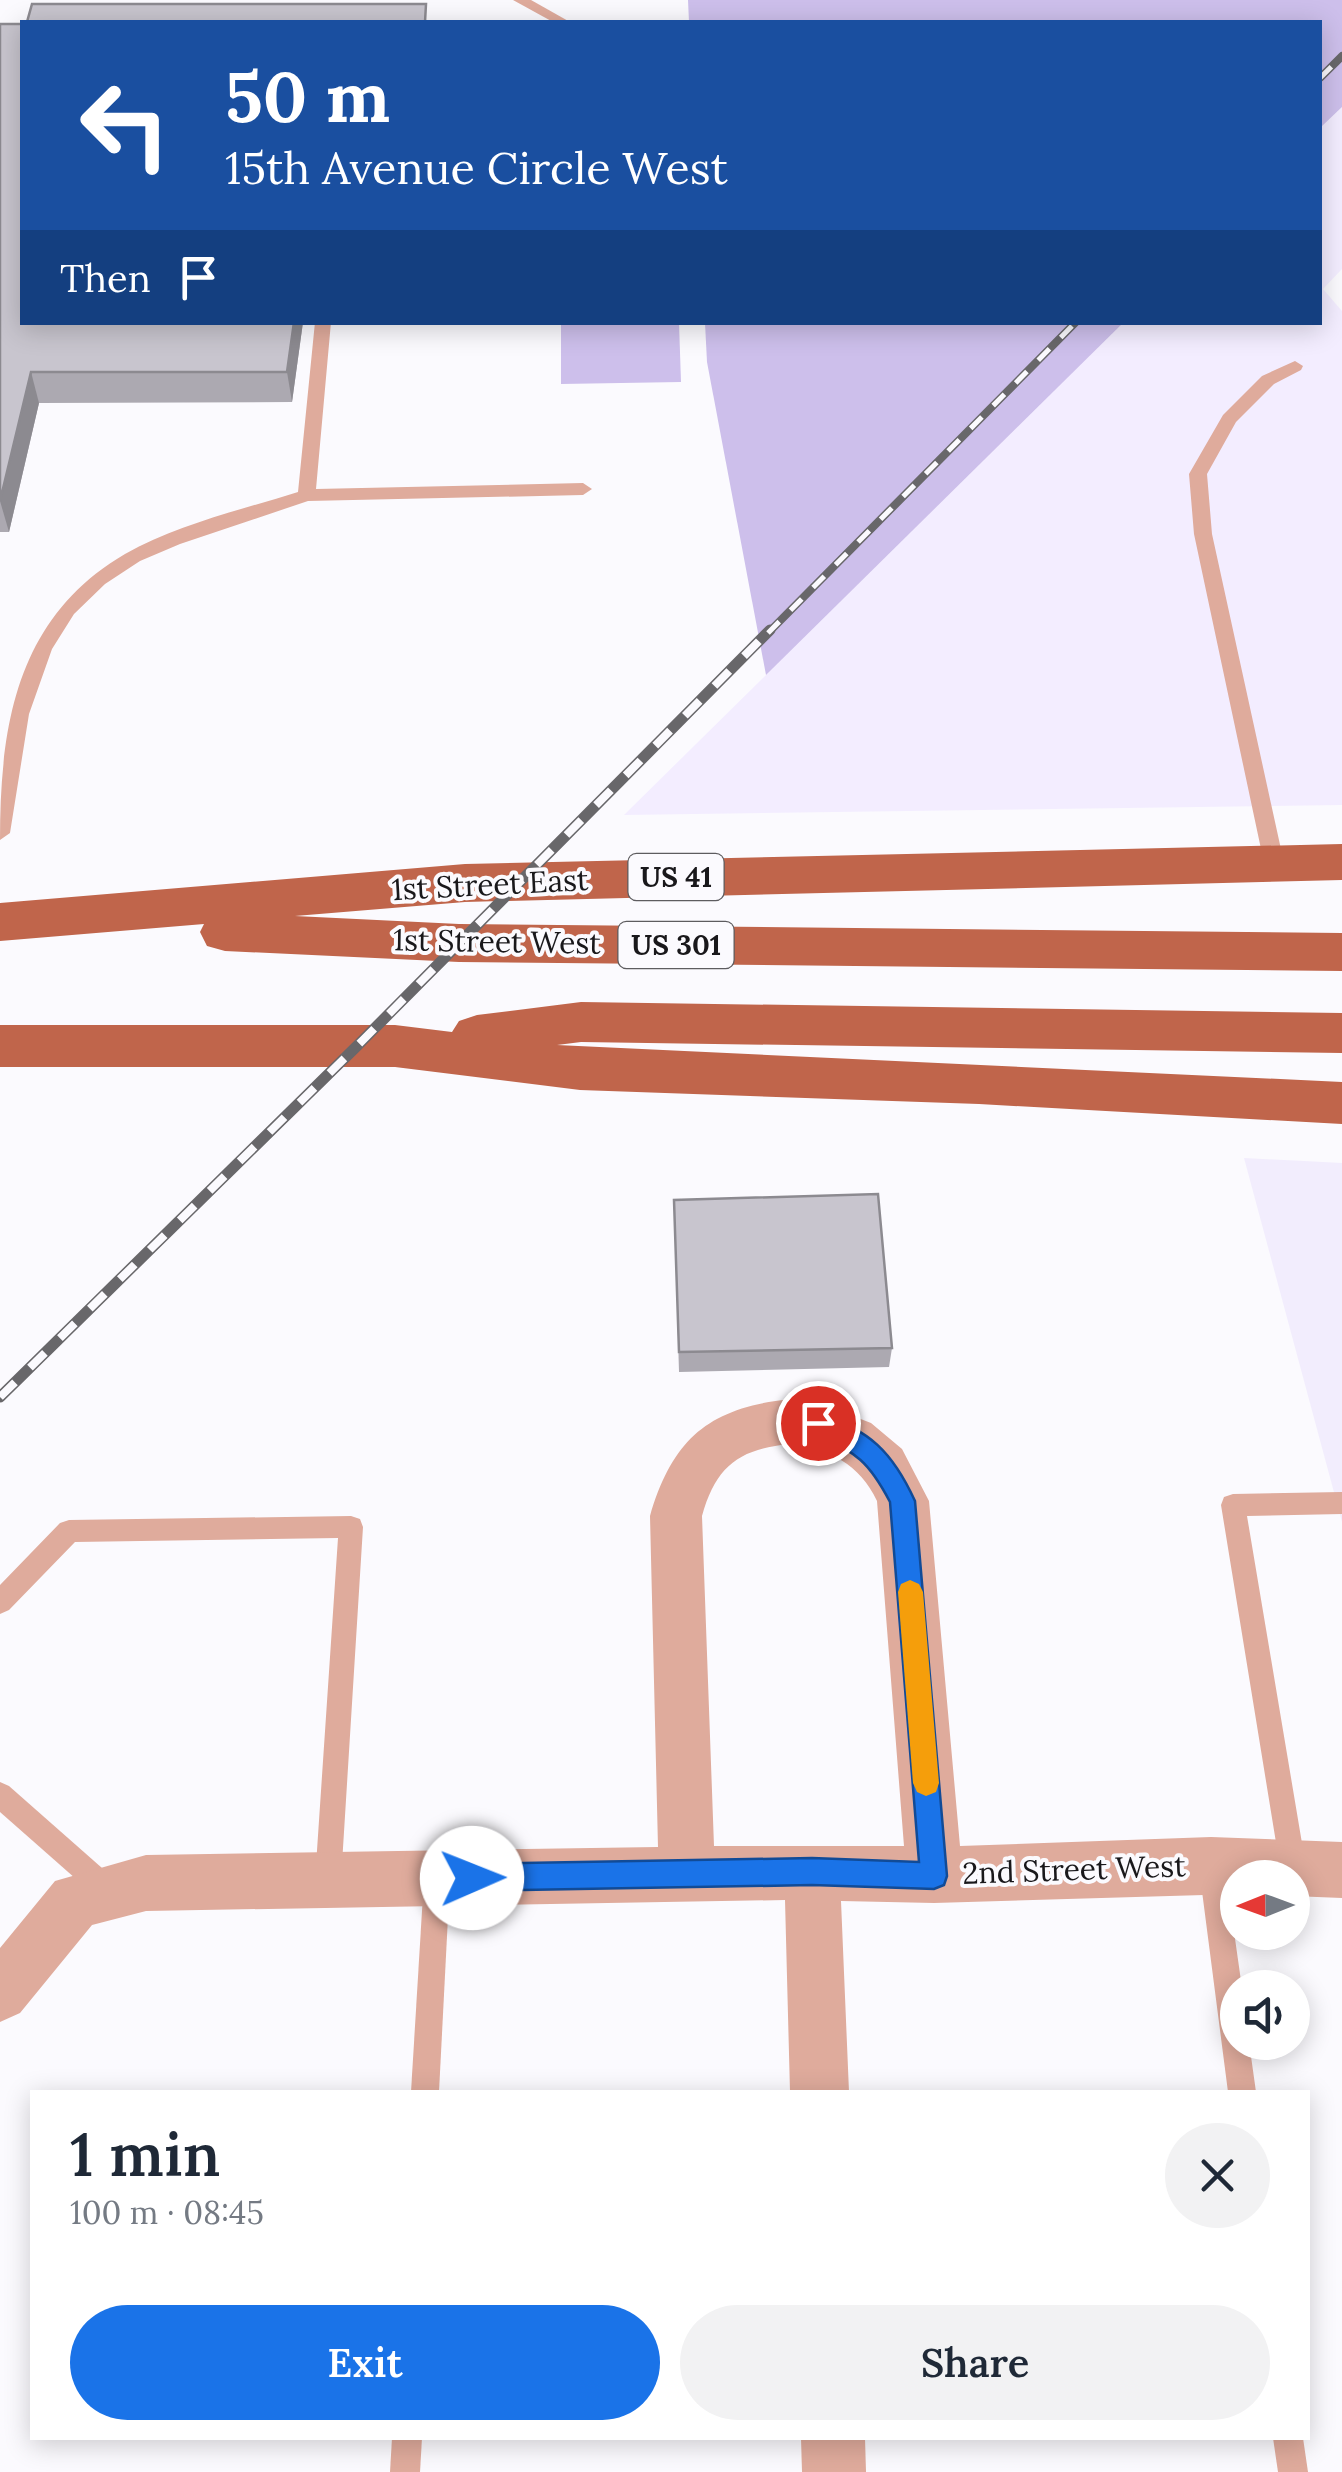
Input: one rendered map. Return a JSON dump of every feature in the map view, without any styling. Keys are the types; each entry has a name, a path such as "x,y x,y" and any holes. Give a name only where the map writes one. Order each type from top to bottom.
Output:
{"main road":[{"name":"1st Street East","path":"6,922 466,883 1342,862"},
{"name":"1st Street West","path":"6,922 458,943 1342,952"},
{"path":"395,1046 581,1022 1342,1033"},
{"path":"0,1046 395,1046 580,1069 979,1083 1342,1103"}],"street":[{"path":"686,1874 678,1494 690,1472 721,1439 756,1424 796,1420 818,1423 864,1446 892,1475 902,1501 934,1876"},
{"name":"2nd Street West","path":"111,1892 328,1880 812,1872 934,1876 1211,1865 1318,1869"},
{"path":"812,1872 820,2090"},
{"path":"0,1993 111,1892"},
{"path":"833,2440 834,2472"}],"lane":[{"path":"520,0 559,20"},
{"path":"307,495 323,325"},
{"path":"1274,864 1203,534 1198,474 1230,419 1268,380 1295,366"},
{"path":"0,833 24,700 35,664 65,610 85,588 142,551 307,495 582,490"},
{"path":"1318,1869 1233,1504 1342,1503"},
{"path":"0,1602 70,1531 351,1527 328,1880"},
{"path":"0,1795 111,1892"},
{"path":"1211,1865 1242,2090"},
{"path":"425,2090 437,1878"},
{"path":"405,2472 407,2440"},
{"path":"1288,2440 1293,2472"}],"shaded area":[{"path":"688,0 1342,0 1342,107 1322,126 1322,20 689,20"},
{"path":"1342,107 1342,269 1323,289 1342,311 1342,805 624,815 1121,325 1322,325 1322,126"},
{"path":"561,325 679,325 681,382 561,384"},
{"path":"705,325 1121,325 766,675 707,362"},
{"path":"1244,1158 1342,1163 1342,1522"}],"building":[{"path":"32,4 426,4 425,20 28,20"},
{"path":"0,24 20,24 20,325 294,325 287,372 31,372 0,501"},
{"path":"878,1194 892,1348 679,1352 674,1200"}],"railway":[{"path":"1322,76 1342,56"},
{"path":"768,633 1073,325"},
{"path":"0,1397 358,1045 770,630"}],"slow traffic":[{"path":"910,1592 926,1783"}],"route":[{"path":"472,1878 812,1872 934,1876 902,1501 892,1475 881,1461 842,1432 818,1423"}]}
